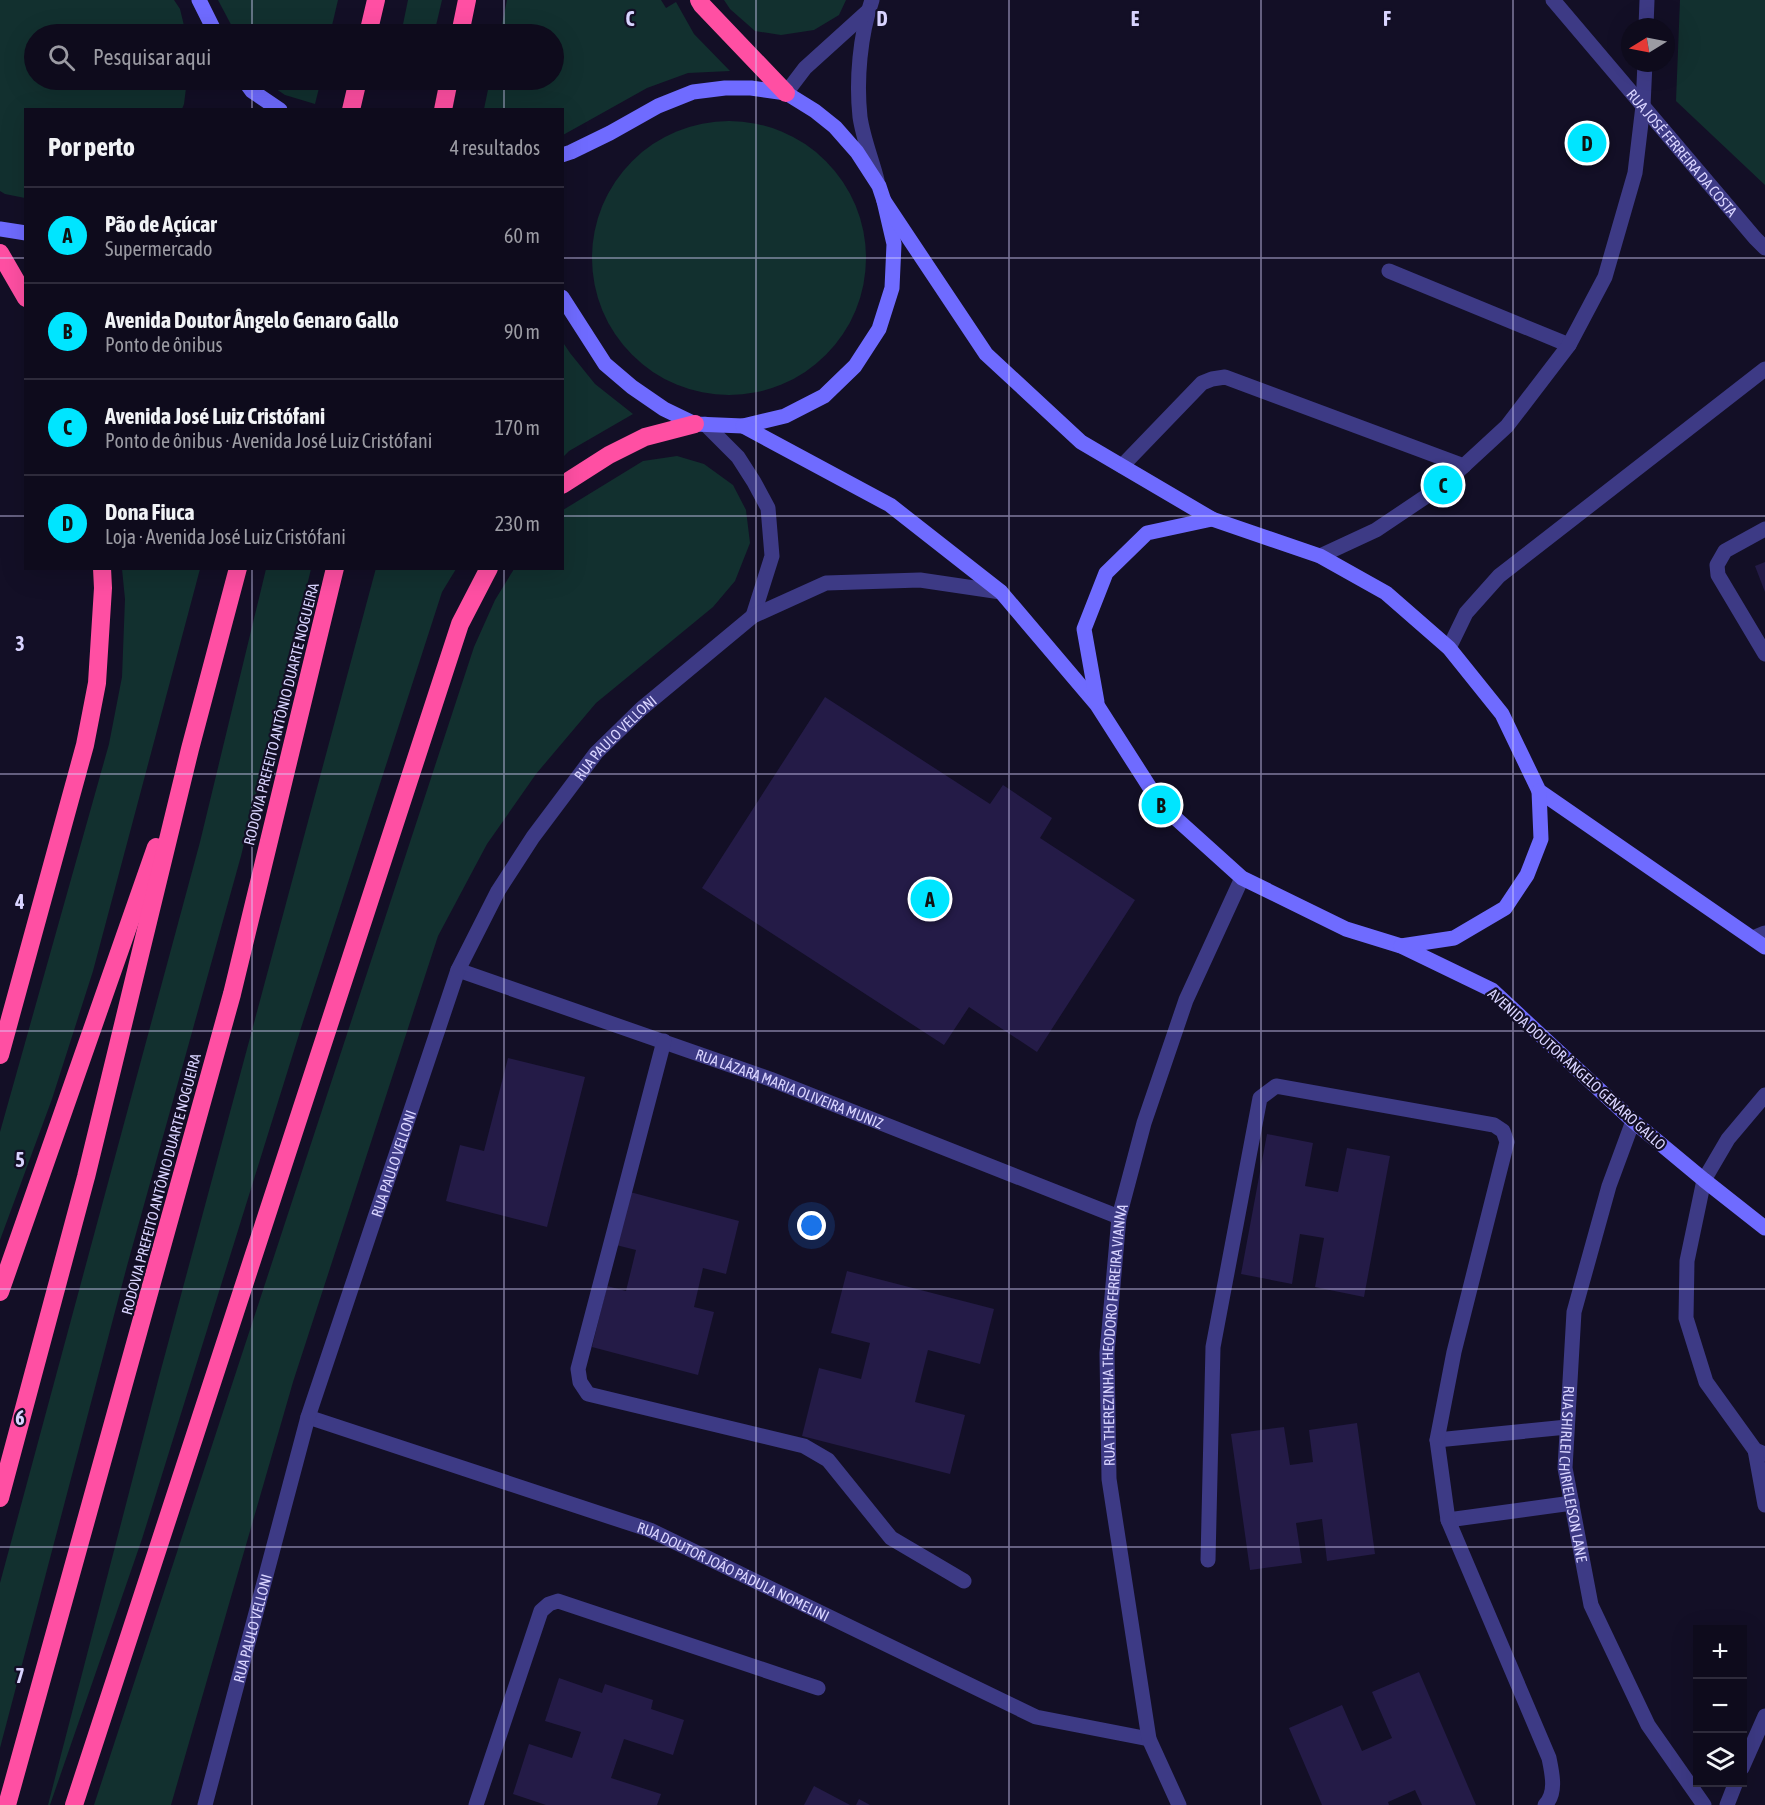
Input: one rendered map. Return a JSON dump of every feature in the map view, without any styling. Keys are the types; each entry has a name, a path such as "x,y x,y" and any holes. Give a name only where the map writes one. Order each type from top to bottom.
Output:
{"highway":[{"path":"370,24 376,0"},
{"path":"462,24 467,0"},
{"path":"699,0 786,93"},
{"path":"351,108 356,90"},
{"path":"443,108 447,90"},
{"path":"0,253 24,295"},
{"path":"564,484 609,455 645,437 700,424"},
{"path":"0,1055 86,745 97,683 102,570"},
{"path":"0,1498 86,1177 190,749 237,570"},
{"name":"RODOVIA PREFEITO ANTÔNIO DUARTE NOGUEIRA","path":"7,1805 232,994 335,570"},
{"path":"74,1805 460,624 488,570"},
{"path":"0,1292 190,749"}],"main road":[{"path":"199,0 211,24"},
{"name":"AVENIDA DOUTOR ÂNGELO GENARO GALLO","path":"564,154 610,133 658,106 693,92 751,88 786,93 835,127 857,152 879,186 894,244 892,288 879,329 855,366 824,396 785,416 743,426 700,424 656,404 605,364 564,300"},
{"path":"251,90 277,108"},
{"name":"AVENIDA DOUTOR ÂNGELO GENARO GALLO","path":"884,201 986,354 1081,442 1212,519 1320,556 1386,593 1449,648 1502,714 1539,791 1761,939"},
{"path":"0,230 24,233"},
{"name":"AVENIDA DOUTOR ÂNGELO GENARO GALLO","path":"743,426 890,505 1001,592 1097,705 1161,805 1242,878 1346,929 1401,946 1492,990 1633,1121 1765,1228"},
{"path":"1097,705 1084,630 1106,573 1147,533 1212,519"},
{"path":"1401,946 1454,938 1505,908 1527,875 1541,839 1539,791"}],"street":[{"name":"RUA JOSÉ FERREIRA DA COSTA","path":"1553,0 1765,248"},
{"path":"1646,18 1647,0"},
{"path":"786,93 805,68 870,5"},
{"path":"870,5 859,66 860,117 879,186"},
{"path":"1320,556 1376,530 1443,485 1507,426 1569,345 1605,277 1635,173 1645,72"},
{"path":"1389,271 1569,345"},
{"path":"1449,648 1466,613 1499,576 1765,369"},
{"path":"1122,466 1202,383 1225,376 1464,466"},
{"path":"700,424 738,457 768,508 772,556 753,616"},
{"path":"1765,529 1725,551 1717,566 1718,574 1765,654"},
{"name":"RUA PAULO VELLONI","path":"205,1805 308,1417 458,970 498,891 533,837 596,753 641,709 753,616 826,583 920,580 1001,592"},
{"name":"RUA THEREZINHA THEODORO FERREIRA VIANNA","path":"1179,1805 1149,1739 1109,1479 1107,1353 1119,1217 1144,1123 1186,1000 1242,878"},
{"name":"RUA LÁZARA MARIA OLIVEIRA MUNIZ","path":"458,970 770,1079 1119,1217"},
{"path":"664,1041 578,1369 580,1382 588,1394 804,1446 828,1460 891,1538 964,1581"},
{"path":"1208,1560 1213,1347 1260,1098 1276,1086 1494,1125 1503,1131 1507,1142 1454,1352 1437,1440 1448,1520 1549,1758 1553,1778 1550,1800 1545,1805"},
{"path":"1765,1095 1728,1139 1704,1180 1687,1261 1686,1318 1706,1382 1760,1452 1765,1505"},
{"name":"RUA SHIRLEI CHIRIELEISON LANE","path":"1633,1121 1609,1186 1574,1312 1565,1468 1592,1605 1648,1725 1704,1805"},
{"name":"RUA DOUTOR JOÃO PÁDULA NOMELINI","path":"308,1417 650,1530 1036,1717 1149,1739"},
{"path":"1437,1440 1567,1426"},
{"path":"1448,1520 1572,1503"},
{"path":"476,1805 541,1611 549,1604 558,1601 818,1688"},
{"path":"1747,1759 1765,1716"},
{"path":"1727,1805 1734,1787"}],"green space":[{"path":"0,0 174,0 180,9 184,24 24,24 24,90 186,90 184,104 182,108 24,108 24,198 0,191"},
{"path":"218,0 338,0 332,24 231,24"},
{"path":"408,0 442,0 436,24 403,24"},
{"path":"507,0 661,0 666,8 676,2 694,34 730,71 688,73 647,88 564,134 564,108 484,108 488,90 564,90 564,24 502,24"},
{"path":"724,0 846,0 839,15 814,30 781,35 755,31 730,9"},
{"path":"1680,0 1765,0 1765,185 1676,101"},
{"path":"278,90 318,90 315,104 285,95"},
{"path":"729,121 756,124 781,131 805,144 826,161 843,182 856,206 863,231 866,258 863,285 856,310 843,334 826,355 805,372 781,385 756,392 729,395 702,392 677,385 653,372 632,355 615,334 602,310 595,285 592,258 595,231 602,206 615,182 632,161 653,144 677,131 702,124"},
{"path":"564,344 595,384 633,414 564,456"},
{"path":"677,456 704,464 733,485 746,510 750,543 735,581 713,607 596,703 536,774 487,844 438,936 293,1382 171,1805 94,1805 474,647 495,600 513,570 564,570 564,509 643,461"},
{"path":"122,570 200,570 93,971 52,1099 0,1240 0,1132 109,744 122,677 125,599"},
{"path":"266,570 311,570 241,856 127,1266 0,1748 0,1583 200,842"},
{"path":"375,570 455,570 442,592 301,1028 142,1539 50,1805 48,1805 159,1377"}],"building":[{"path":"1765,562 1765,592 1755,566"},
{"path":"825,697 990,804 1003,785 1052,818 1040,838 1135,900 1037,1052 969,1007 944,1045 702,888"},
{"path":"508,1058 585,1077 547,1227 446,1201 460,1145 484,1151"},
{"path":"1267,1134 1313,1143 1305,1186 1338,1192 1347,1148 1390,1156 1364,1297 1315,1287 1324,1238 1300,1234 1292,1284 1241,1274"},
{"path":"630,1192 739,1221 726,1274 703,1268 694,1307 714,1312 698,1375 592,1347 607,1286 626,1291 636,1250 616,1245"},
{"path":"847,1271 994,1309 980,1364 928,1350 915,1402 965,1415 950,1474 802,1436 819,1368 861,1379 870,1343 831,1333"},
{"path":"1357,1423 1375,1554 1327,1561 1322,1519 1296,1523 1302,1563 1250,1570 1231,1434 1284,1427 1290,1465 1313,1462 1309,1430"},
{"path":"1419,1672 1476,1805 1422,1805 1415,1790 1388,1802 1389,1805 1322,1805 1289,1728 1342,1705 1362,1751 1392,1738 1372,1692"},
{"path":"559,1678 602,1693 605,1684 653,1700 651,1709 684,1720 673,1755 624,1739 611,1778 661,1794 657,1805 546,1805 513,1794 529,1744 572,1758 581,1732 545,1721"},
{"path":"814,1786 850,1805 804,1805"},
{"path":"859,1799 870,1805 856,1805"}],"place":[{"name":"Dona Fiuca","path":"1587,143"},
{"name":"Avenida José Luiz Cristófani","path":"1443,485"},
{"name":"Avenida Doutor Ângelo Genaro Gallo","path":"1161,805"},
{"name":"Pão de Açúcar","path":"930,899"}]}
